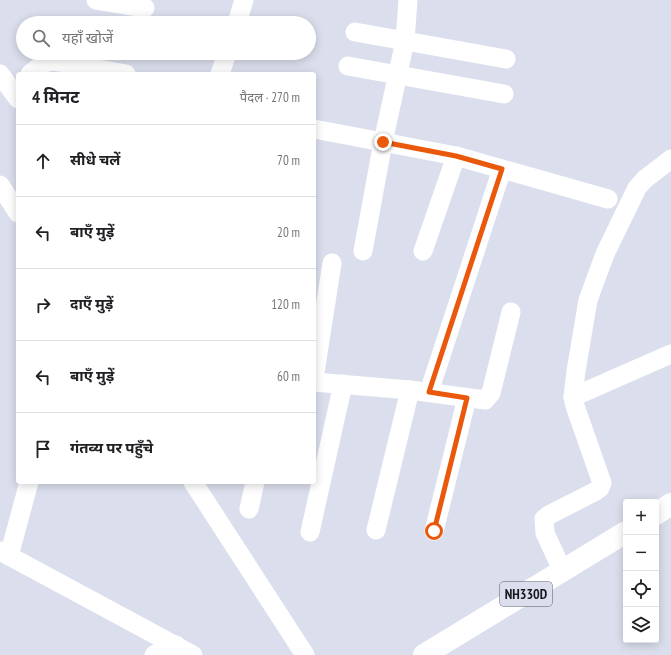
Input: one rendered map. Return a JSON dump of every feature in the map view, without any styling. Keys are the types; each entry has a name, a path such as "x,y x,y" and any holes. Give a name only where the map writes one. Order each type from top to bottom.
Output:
{"highway":[{"path":"659,512 671,504"},
{"name":"NH330D","path":"424,655 563,572 623,534"}],"street":[{"path":"96,0 144,10"},
{"path":"239,16 244,0"},
{"path":"363,251 383,142 405,41 408,0"},
{"path":"355,32 506,59"},
{"path":"221,72 225,60"},
{"path":"33,72 44,63 53,61 113,72"},
{"path":"348,66 504,94"},
{"path":"0,74 16,91"},
{"path":"316,132 383,142 456,156 608,199"},
{"path":"423,251 456,156"},
{"path":"563,572 545,533 544,519 548,515 596,491 600,488 602,482 573,397 588,300 605,254 637,188 644,179 671,159"},
{"path":"429,392 502,169"},
{"path":"0,185 16,210"},
{"path":"316,366 332,263"},
{"path":"316,382 429,392 485,400 491,393 511,312"},
{"path":"573,397 671,354"},
{"path":"310,532 343,384"},
{"path":"376,530 410,390"},
{"path":"434,531 467,398"},
{"path":"28,484 4,553 193,655"},
{"path":"195,484 305,655"},
{"path":"249,509 255,484"},
{"path":"154,655 176,645"}],"route":[{"path":"383,142 456,156 502,169 429,392 467,398 434,531"}]}
